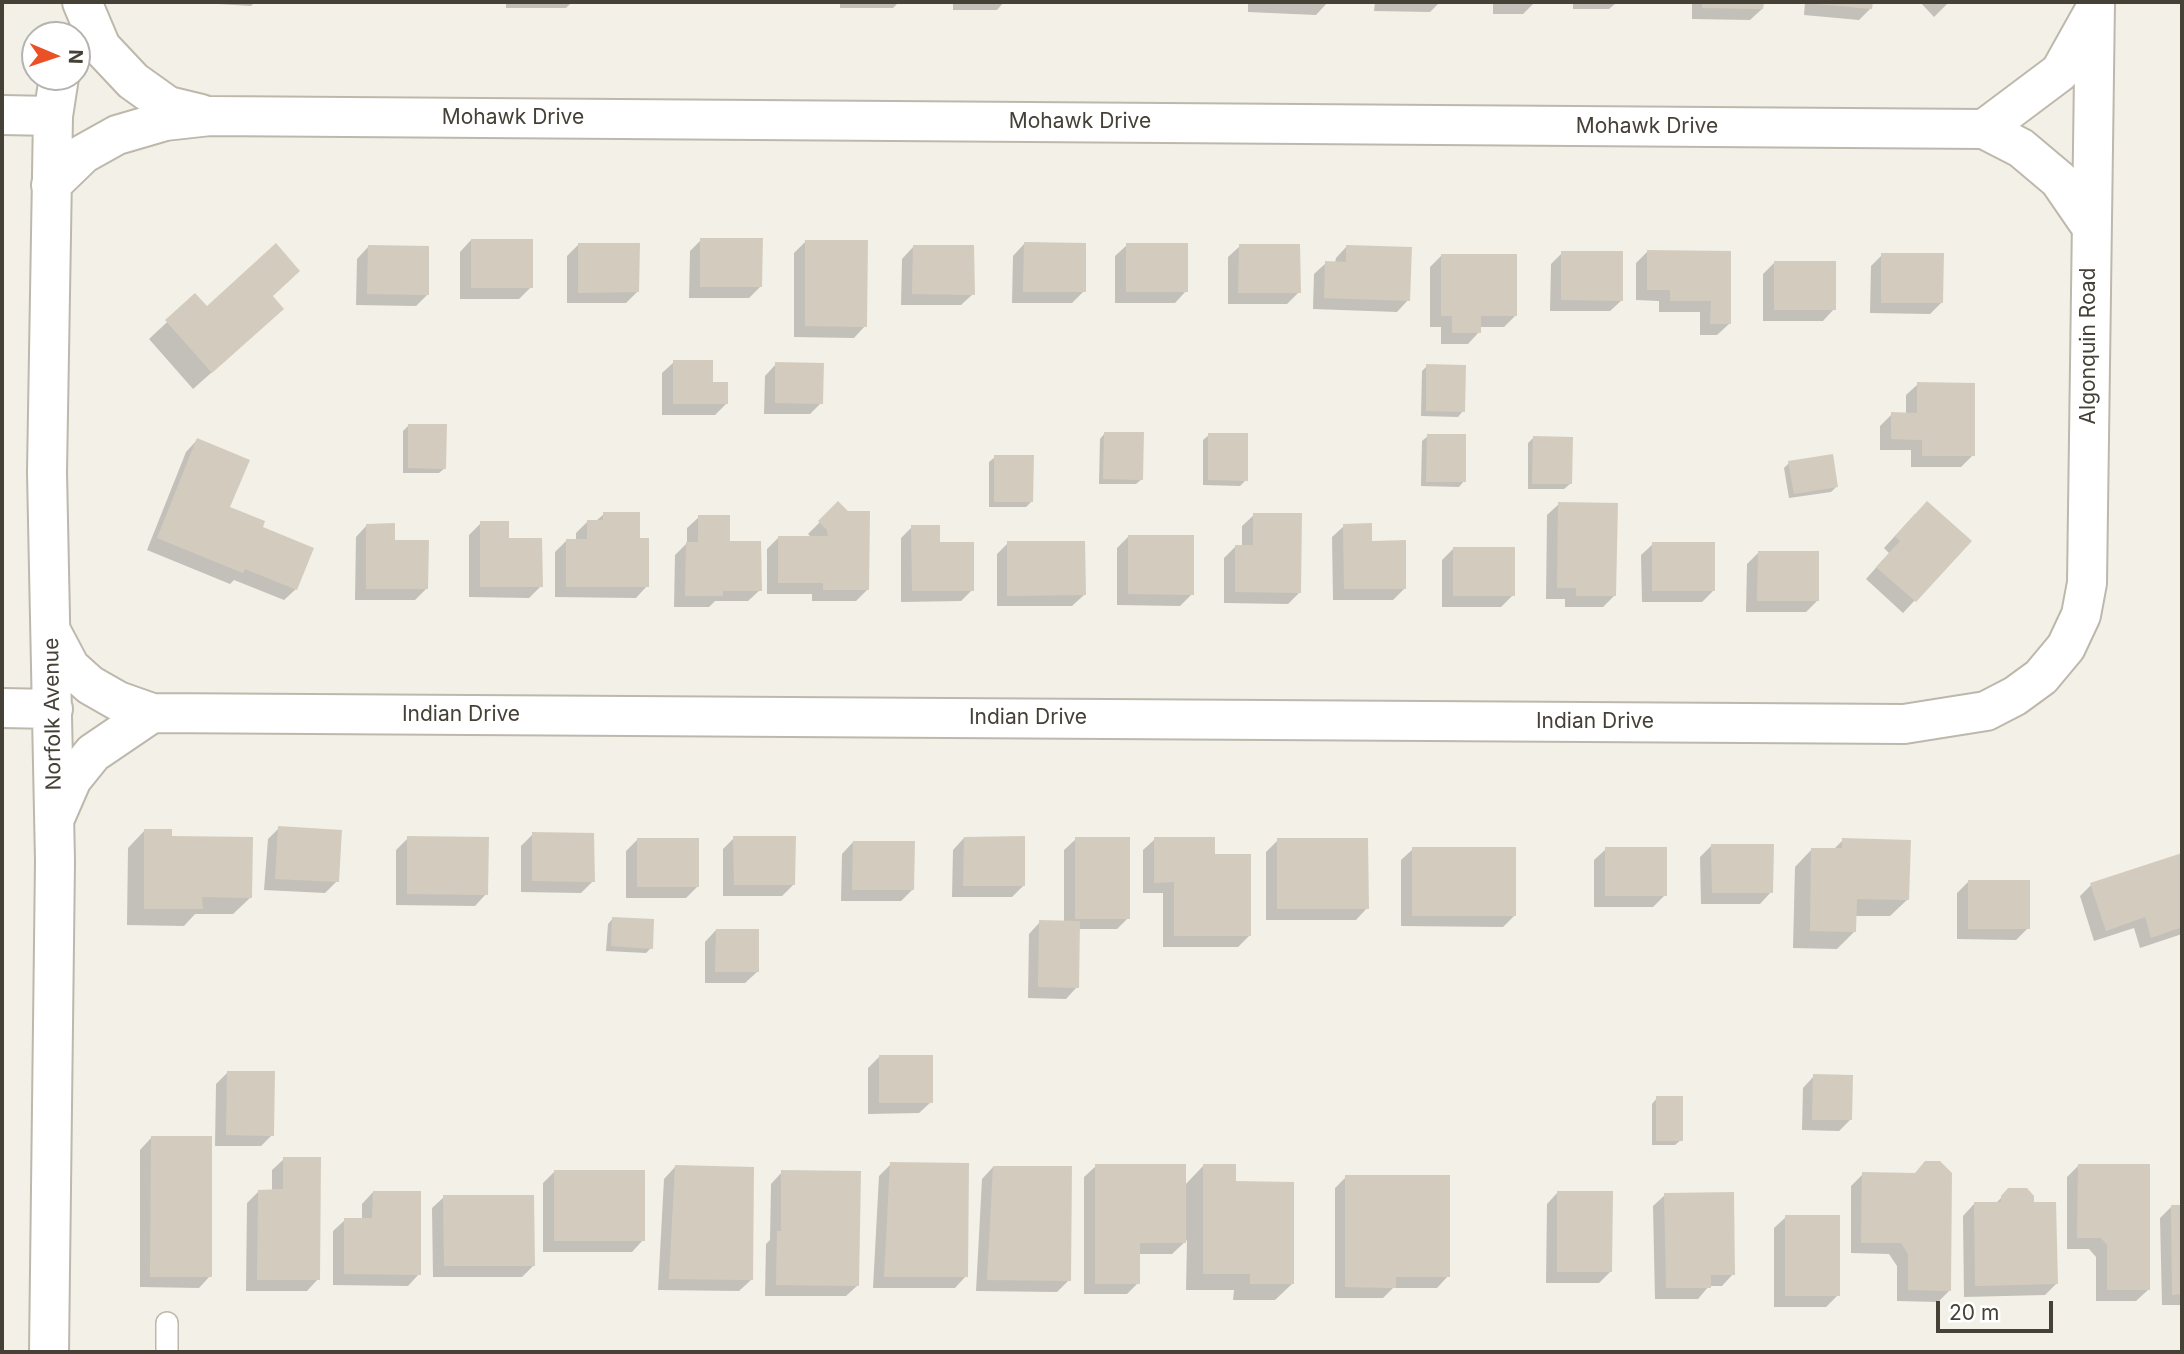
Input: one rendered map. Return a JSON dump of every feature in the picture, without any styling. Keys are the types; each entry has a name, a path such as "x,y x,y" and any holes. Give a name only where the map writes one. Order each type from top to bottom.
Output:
{"street":[{"path":"68,21 71,2"},
{"path":"82,2 101,47 132,81 168,106 210,116"},
{"path":"1984,129 2060,72 2095,6"},
{"name":"Algonquin Road","path":"2040,677 2067,647 2081,615 2087,583 2095,6"},
{"name":"Norfolk Avenue","path":"49,1352 55,818 47,472 52,116 56,91"},
{"path":"2,115 52,116"},
{"name":"Mohawk Drive","path":"51,185 83,155 117,135 165,121 210,116 1984,129 2021,149 2059,180 2090,225"},
{"name":"Indian Drive","path":"52,634 70,667 90,685 118,701 152,713 1904,724 1986,711 2015,696 2040,677"},
{"path":"2,708 54,709"},
{"path":"55,818 72,779 93,753 152,713"}],"lane":[{"path":"167,1323 167,1352"}],"building":[{"path":"1702,2 1764,2 1763,9 1702,8"},
{"path":"1815,2 1873,2 1872,9"},
{"path":"700,238 763,238 762,287 700,287"},
{"path":"471,239 533,239 533,288 471,288"},
{"path":"805,240 868,240 867,327 805,326"},
{"path":"1024,242 1086,243 1086,292 1023,292"},
{"path":"276,243 300,271 273,296 284,309 212,373 165,320 195,293 207,306"},
{"path":"578,243 640,243 639,292 578,293"},
{"path":"1126,243 1188,243 1188,292 1126,292"},
{"path":"1239,244 1300,244 1301,293 1238,293"},
{"path":"368,245 429,246 429,295 367,294"},
{"path":"913,245 974,245 975,295 912,294"},
{"path":"1346,245 1412,247 1410,301 1324,298 1325,261 1346,262"},
{"path":"1647,250 1731,251 1731,324 1710,324 1711,301 1670,301 1670,290 1647,290"},
{"path":"1561,251 1623,251 1623,301 1561,300"},
{"path":"1881,253 1944,253 1943,303 1881,303"},
{"path":"1441,254 1517,254 1517,316 1481,316 1481,333 1452,333 1452,316 1441,316"},
{"path":"1774,261 1836,261 1836,310 1774,310"},
{"path":"673,360 713,360 713,382 728,382 728,404 673,404"},
{"path":"775,362 824,363 823,404 775,403"},
{"path":"1426,364 1466,365 1465,412 1426,411"},
{"path":"1917,382 1975,383 1975,456 1922,456 1922,440 1891,439 1891,412 1917,413"},
{"path":"408,424 447,424 446,469 408,468"},
{"path":"1104,432 1144,432 1143,480 1103,479"},
{"path":"1208,433 1248,433 1248,481 1208,480"},
{"path":"1427,434 1466,434 1466,482 1426,482"},
{"path":"1533,436 1573,437 1572,484 1532,484"},
{"path":"197,438 250,460 230,507 265,521 263,527 314,548 297,590 245,569 243,573 157,538"},
{"path":"1833,454 1838,487 1794,494 1788,461"},
{"path":"994,455 1034,455 1033,502 994,502"},
{"path":"838,501 848,511 870,511 869,590 823,590 823,583 778,583 778,536 828,536 827,530 818,521"},
{"path":"1927,501 1972,541 1916,602 1876,567 1900,541 1895,536"},
{"path":"1558,502 1618,503 1616,596 1576,596 1576,588 1557,588"},
{"path":"603,512 640,512 640,538 649,538 649,587 566,587 566,539 587,539 587,520 603,520"},
{"path":"1253,513 1302,513 1301,593 1235,592 1235,545 1253,545"},
{"path":"698,515 730,515 730,541 761,541 762,591 723,591 723,596 685,596 686,542 698,542"},
{"path":"480,521 509,521 509,538 542,538 543,587 480,587"},
{"path":"395,523 395,540 429,540 428,589 366,589 366,524"},
{"path":"1372,523 1372,541 1406,540 1406,589 1344,589 1343,524"},
{"path":"911,525 940,525 940,542 974,542 974,591 912,591"},
{"path":"1128,535 1194,535 1194,595 1128,594"},
{"path":"1007,541 1085,541 1086,595 1007,596"},
{"path":"1652,542 1715,542 1715,591 1652,591"},
{"path":"1453,547 1515,547 1515,596 1453,596"},
{"path":"1758,551 1819,551 1819,601 1757,601"},
{"path":"278,826 342,830 339,882 275,879"},
{"path":"144,829 172,829 172,836 253,837 252,898 202,897 203,909 144,909"},
{"path":"532,832 594,833 595,882 532,881"},
{"path":"407,836 489,837 488,895 407,894"},
{"path":"733,836 796,836 795,885 734,885"},
{"path":"1025,836 1025,886 963,886 964,837"},
{"path":"1075,837 1130,837 1130,919 1075,919"},
{"path":"1154,837 1215,837 1215,854 1251,854 1251,936 1174,936 1174,882 1154,883"},
{"path":"637,838 699,838 699,887 637,887"},
{"path":"1277,838 1368,838 1369,909 1277,909"},
{"path":"1842,838 1911,840 1909,900 1857,899 1856,932 1810,931 1811,848 1842,848"},
{"path":"853,841 915,841 914,890 852,890"},
{"path":"1711,844 1774,844 1773,893 1712,893"},
{"path":"1412,847 1516,847 1516,916 1412,916"},
{"path":"1605,847 1667,847 1667,896 1605,896"},
{"path":"2182,853 2182,927 2151,938 2145,917 2106,931 2090,883"},
{"path":"1968,880 2030,880 2030,929 1968,929"},
{"path":"612,917 654,919 653,949 611,946"},
{"path":"1039,920 1080,921 1079,988 1038,987"},
{"path":"716,929 759,929 759,972 715,972"},
{"path":"879,1055 933,1055 933,1103 879,1103"},
{"path":"227,1071 275,1071 274,1136 226,1135"},
{"path":"1813,1074 1853,1075 1852,1120 1812,1120"},
{"path":"1656,1096 1683,1096 1683,1141 1656,1141"},
{"path":"151,1136 212,1136 212,1277 150,1277"},
{"path":"283,1157 321,1157 320,1280 257,1280 258,1190 283,1189"},
{"path":"1925,1161 1940,1161 1952,1173 1951,1291 1908,1290 1908,1254 1901,1243 1861,1243 1862,1172 1915,1173"},
{"path":"890,1162 969,1163 968,1277 884,1277"},
{"path":"1095,1164 1186,1164 1186,1243 1140,1243 1140,1284 1095,1284"},
{"path":"1203,1164 1236,1164 1236,1181 1294,1182 1294,1284 1250,1284 1250,1274 1203,1274"},
{"path":"2078,1164 2150,1164 2150,1290 2107,1290 2107,1245 2101,1238 2077,1238"},
{"path":"675,1165 754,1167 753,1280 669,1279"},
{"path":"993,1166 1072,1166 1071,1281 987,1280"},
{"path":"554,1170 645,1170 645,1241 554,1241"},
{"path":"781,1170 861,1171 859,1286 776,1285 777,1231 781,1231"},
{"path":"1345,1175 1450,1175 1450,1277 1396,1277 1396,1288 1345,1287"},
{"path":"2008,1188 2027,1188 2034,1196 2034,1202 2056,1202 2058,1284 1975,1286 1974,1202 2001,1202 2001,1196"},
{"path":"373,1191 421,1191 421,1275 344,1274 344,1218 372,1218"},
{"path":"1557,1191 1613,1191 1612,1272 1557,1272"},
{"path":"1734,1192 1735,1275 1711,1275 1711,1288 1666,1288 1664,1193"},
{"path":"443,1195 534,1195 535,1266 444,1266"},
{"path":"2171,1205 2182,1205 2182,1294 2172,1295"},
{"path":"1785,1215 1840,1215 1840,1296 1785,1296"}]}
